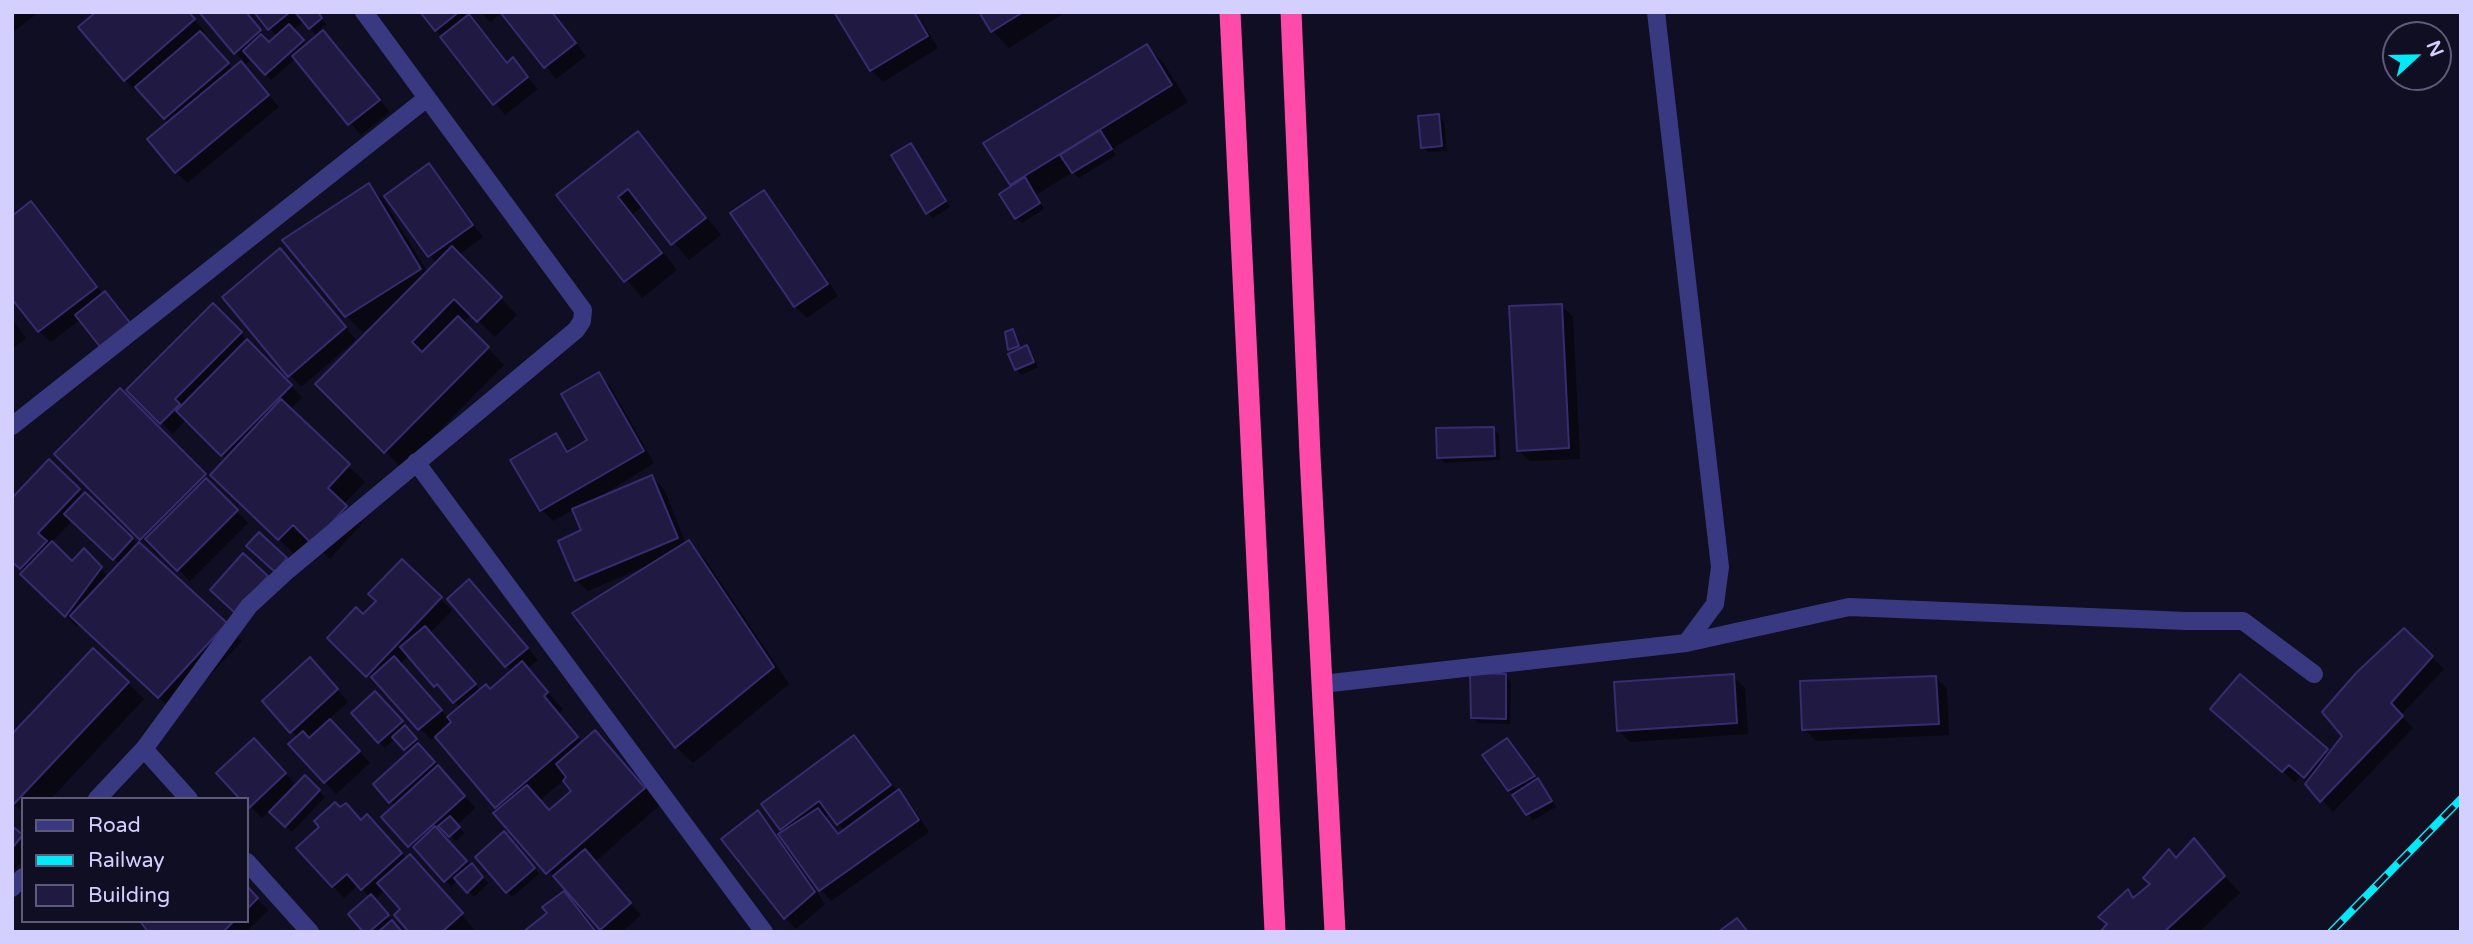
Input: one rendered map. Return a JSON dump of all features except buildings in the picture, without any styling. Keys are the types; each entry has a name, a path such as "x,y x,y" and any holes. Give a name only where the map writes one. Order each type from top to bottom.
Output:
{"highway":[{"path":"1230,12 1275,932"},
{"path":"1291,12 1335,932"}],"street":[{"path":"99,797 144,749 248,606 576,330 582,321 583,310 364,12"},
{"path":"1656,12 1720,567 1715,604 1686,643"},
{"path":"12,426 427,98"},
{"path":"416,462 764,932"},
{"path":"1322,684 1686,643 1849,607 2242,621 2314,674"},
{"path":"144,749 187,797"},
{"path":"248,863 310,932"}],"railway":[{"path":"2331,932 2461,799"}]}
